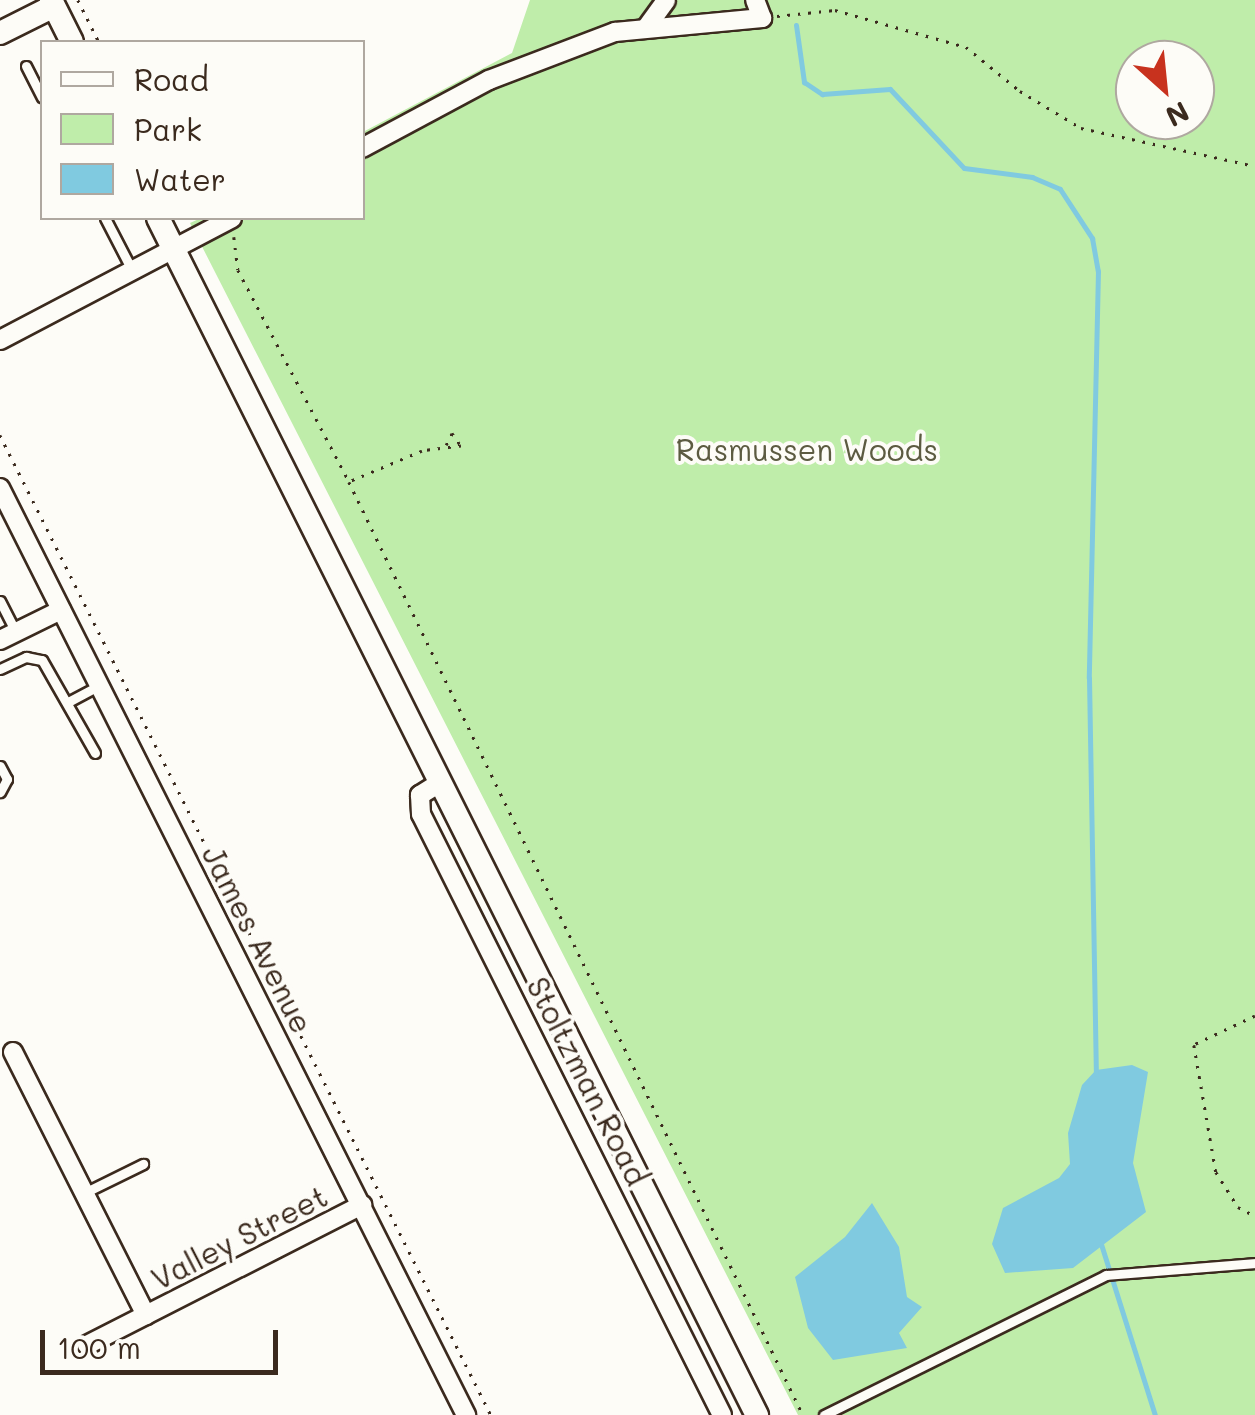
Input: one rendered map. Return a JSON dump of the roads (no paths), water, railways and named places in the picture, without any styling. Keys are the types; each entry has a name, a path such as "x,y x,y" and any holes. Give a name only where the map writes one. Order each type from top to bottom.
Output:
{"street":[{"path":"646,28 666,0"},
{"path":"0,34 56,2 71,40"},
{"path":"365,146 489,80 615,32 758,9"},
{"name":"Stoltzman Road","path":"159,220 757,1415"},
{"path":"0,340 174,248 234,223"},
{"name":"James Avenue","path":"0,488 466,1415"},
{"path":"8,636 61,610"},
{"name":"Stoltzman Road","path":"442,782 420,795 421,814 722,1415"},
{"path":"14,1052 146,1315"},
{"name":"Valley Street","path":"86,1345 362,1205"}],"lane":[{"path":"26,66 40,93"},
{"path":"106,220 132,270"},
{"path":"0,601 8,636"},
{"path":"0,668 26,657 42,660 95,754"},
{"path":"68,702 100,685"},
{"path":"0,766 7,779 0,792"},
{"path":"84,1193 143,1164"},
{"path":"824,1415 1106,1275 1255,1262"}],"water":[{"path":"1132,1065 1148,1072 1133,1163 1146,1212 1073,1268 1005,1273 992,1244 1003,1208 1059,1178 1070,1164 1068,1133 1082,1085 1096,1070"},
{"path":"872,1203 899,1247 907,1297 922,1307 899,1333 907,1348 833,1360 808,1328 795,1277 845,1237"}],"waterway":[{"path":"796,25 804,82 822,94 890,89 964,168 1032,177 1060,189 1092,238 1098,271 1089,678 1096,1074"},
{"path":"1101,1244 1155,1415"}],"park label":[{"name":"Rasmussen Woods","path":"807,449"}]}
